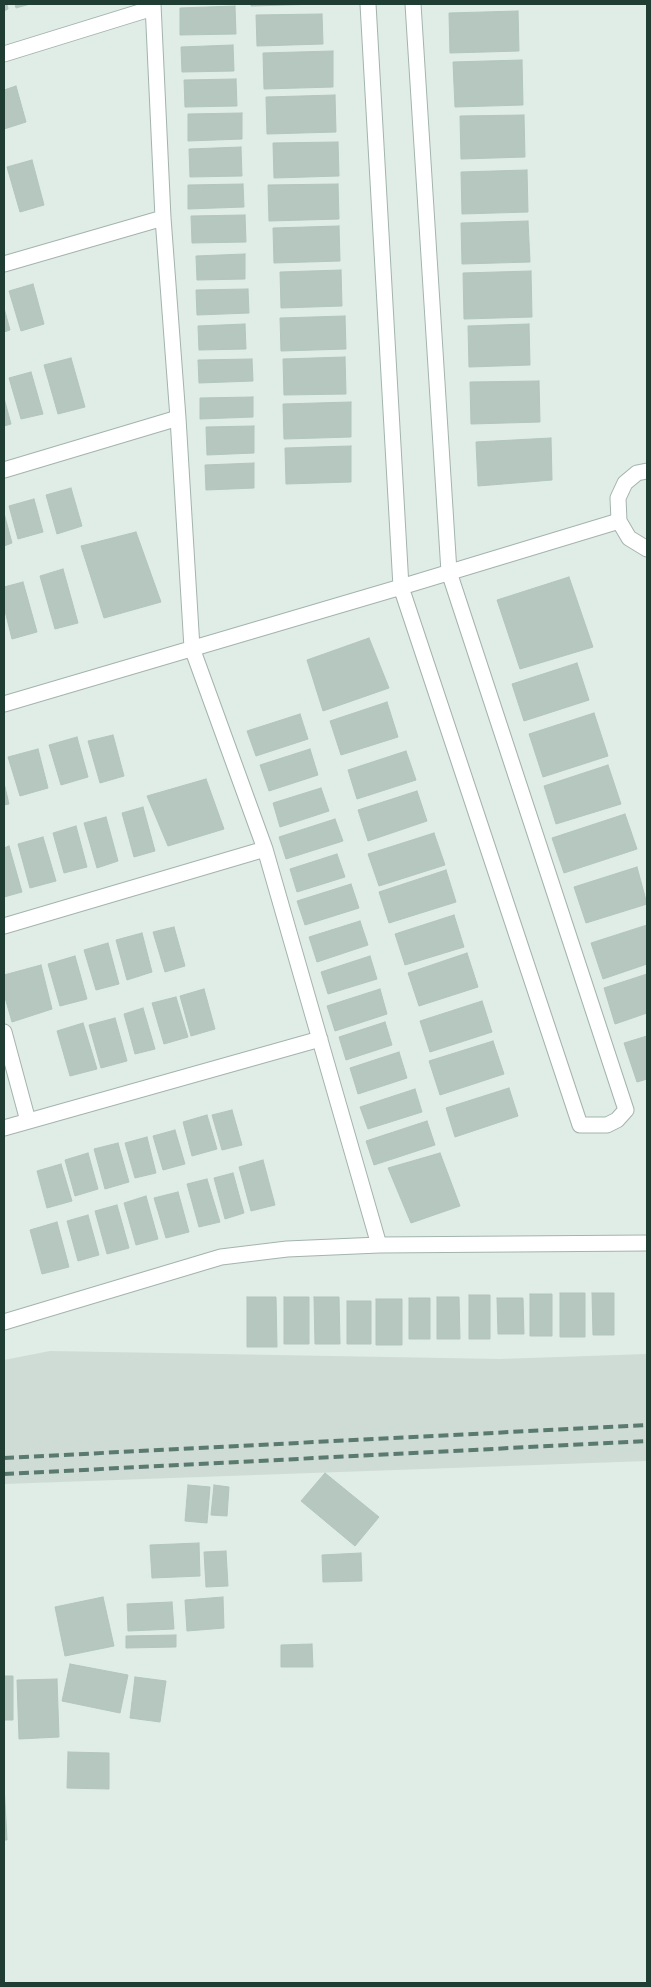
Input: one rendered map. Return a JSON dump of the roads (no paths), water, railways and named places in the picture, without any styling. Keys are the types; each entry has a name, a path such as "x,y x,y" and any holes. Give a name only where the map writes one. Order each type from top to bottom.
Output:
{"street":[{"path":"368,4 401,587 580,1126 607,1126 617,1120 626,1110 449,572 413,4"},
{"path":"4,54 153,6 163,218 178,418 192,648 265,849 379,1245"},
{"path":"4,264 163,218"},
{"path":"4,470 178,418"},
{"path":"647,471 637,473 625,483 618,498 619,521 629,538 647,549"},
{"path":"4,704 619,521"},
{"path":"4,926 265,849"},
{"path":"4,1032 28,1121"},
{"path":"4,1128 320,1039"},
{"path":"4,1322 221,1257 287,1249 379,1245 647,1243"}],"railway":[{"path":"4,1458 647,1425"},
{"path":"4,1474 647,1441"}]}
